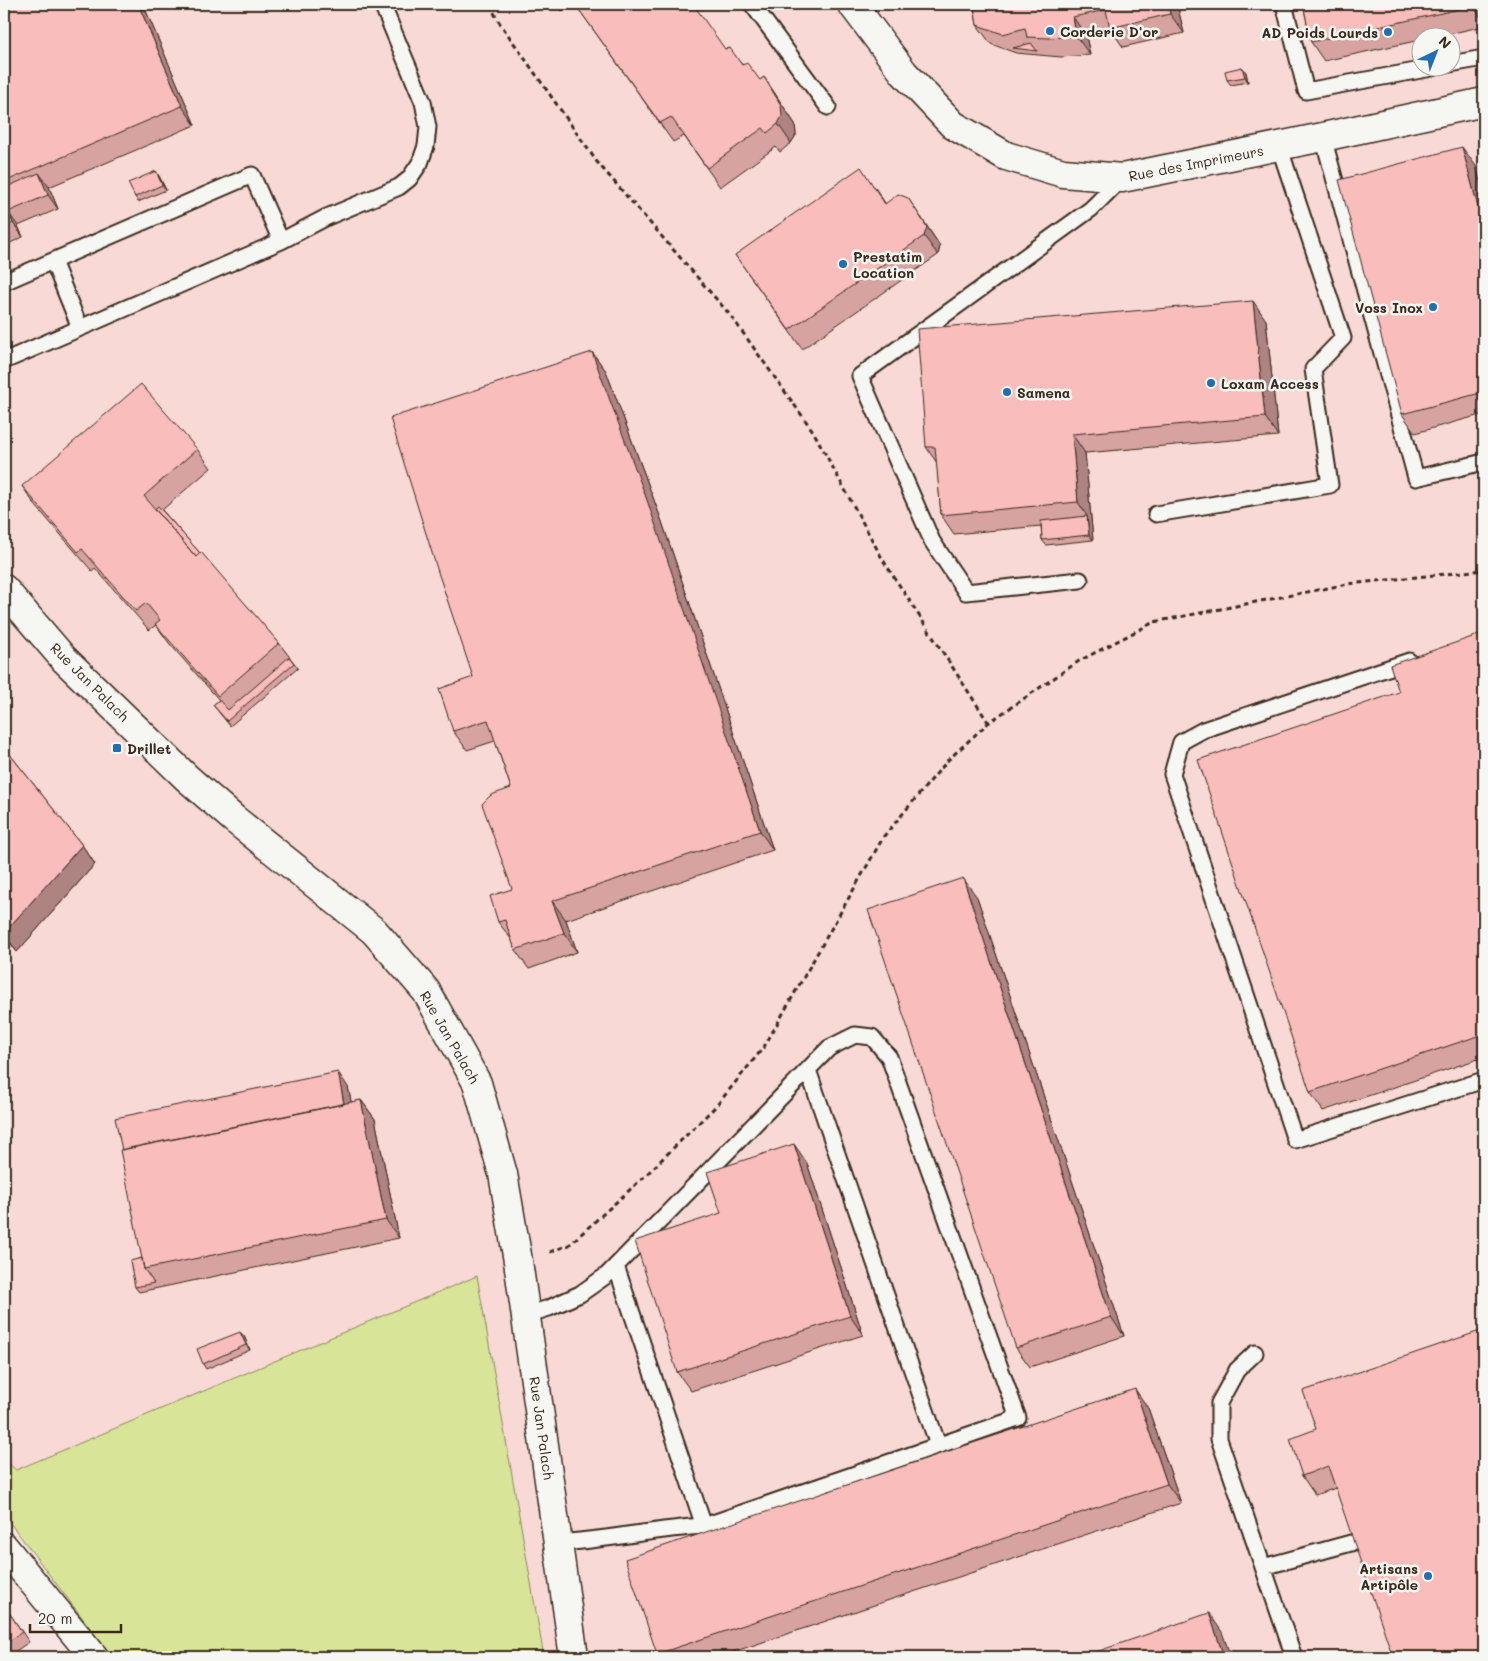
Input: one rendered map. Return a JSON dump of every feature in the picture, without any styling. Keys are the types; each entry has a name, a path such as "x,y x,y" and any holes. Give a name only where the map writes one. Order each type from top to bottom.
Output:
{"street":[{"name":"Rue des Imprimeurs","path":"852,4 904,73 954,125 1006,156 1063,173 1122,178 1484,102"},
{"name":"Rue Jan Palach","path":"4,590 64,659 187,778 234,819 374,931 426,991 477,1083 503,1174 526,1315 574,1657"},
{"path":"4,1547 94,1657"}],"lane":[{"path":"4,361 281,241 327,217 399,188 409,179 420,163 426,146 428,127 423,102 382,4"},
{"path":"752,4 828,107"},
{"path":"1284,4 1306,92 1410,72"},
{"path":"1460,62 1484,58"},
{"path":"1324,137 1416,478 1484,462"},
{"path":"1156,514 1330,485 1313,369 1342,338 1279,146"},
{"path":"4,282 252,176 281,241"},
{"path":"1080,580 966,592 932,541 860,376 1091,209 1122,178"},
{"path":"53,261 80,328"},
{"path":"1419,657 1203,730 1180,742 1172,774 1295,1140 1484,1080"},
{"path":"526,1315 549,1308 580,1294 608,1275 829,1048 855,1034 872,1037 889,1057 1018,1418 704,1526 665,1529 558,1543"},
{"path":"808,1070 938,1445"},
{"path":"616,1266 704,1526"},
{"path":"1255,1354 1237,1370 1219,1403 1220,1439 1294,1657"},
{"path":"1263,1567 1351,1543"}],"path":[{"path":"490,4 497,19 597,162 731,316 813,431 883,560 988,722"},
{"path":"550,1252 569,1244 646,1176 717,1105 764,1047 884,836 948,760 988,722 1080,661 1154,622 1348,584 1484,570"}],"shaded area":[{"path":"4,4 1484,4 1484,1657 544,1657 537,1611 16,1470 4,1459"}],"green space":[{"path":"477,1276 544,1657 112,1657 4,1515 4,1459 16,1470"}],"building":[{"path":"4,4 138,4 182,106 4,182"},
{"path":"575,4 693,4 725,49 730,48 742,65 747,63 760,80 764,77 781,105 782,116 778,124 767,133 763,128 707,168 671,117 660,123"},
{"path":"983,4 1168,4 1170,14 1110,28 1106,10 1073,17 1076,36 1027,37 1025,28 1003,34 977,25 974,6"},
{"path":"1303,4 1473,4 1473,6 1311,42"},
{"path":"1031,43 1037,51 1013,48"},
{"path":"1242,67 1245,77 1227,80 1225,71"},
{"name":"Voss Inox","path":"1462,147 1484,230 1484,392 1402,414 1339,180"},
{"name":"Prestatim Location","path":"861,167 885,204 898,194 908,198 927,227 924,236 789,330 735,255"},
{"path":"156,171 162,185 135,197 128,183"},
{"path":"39,173 48,195 8,212 13,223 4,227 4,188"},
{"path":"1253,301 1265,417 1072,434 1078,502 941,515 935,447 926,447 917,329"},
{"path":"592,352 647,500 760,831 552,901 564,933 515,950 505,920 498,922 490,896 512,889 482,804 491,795 511,788 488,720 453,731 439,689 473,677 390,418"},
{"path":"141,384 197,449 144,496 196,557 201,552 279,643 218,696 155,624 160,620 146,603 136,611 82,549 78,552 22,486"},
{"path":"158,506 200,553 196,557 155,509"},
{"path":"1087,516 1089,535 1042,540 1041,521"},
{"path":"1484,633 1484,1034 1310,1092 1198,760 1399,692 1390,665"},
{"path":"289,657 294,663 227,721 213,705 219,700 228,710"},
{"path":"4,747 82,845 4,933"},
{"path":"963,878 1111,1317 1016,1348 868,910"},
{"path":"338,1072 344,1104 122,1150 115,1118"},
{"path":"361,1100 386,1220 144,1269 120,1150"},
{"path":"794,1144 850,1316 677,1372 635,1241 721,1213 707,1172"},
{"path":"142,1258 144,1269 154,1283 135,1287 130,1261"},
{"name":"Artisans Artipôle","path":"1483,1330 1484,1657 1393,1657 1328,1466 1302,1476 1290,1439 1316,1429 1303,1391"},
{"path":"240,1332 246,1345 203,1364 197,1349"},
{"path":"1135,1389 1167,1484 657,1654 625,1559"},
{"path":"4,1605 22,1632 4,1645"},
{"path":"1209,1613 1224,1657 1094,1657 1093,1653"}],"place":[{"name":"Corderie D'or","path":"1050,31"},
{"name":"AD Poids Lourds","path":"1388,32"},
{"name":"Prestatim Location","path":"843,264"},
{"name":"Voss Inox","path":"1433,307"},
{"name":"Loxam Access","path":"1211,383"},
{"name":"Samena","path":"1007,392"},
{"name":"Drillet","path":"117,748"},
{"name":"Artisans Artipôle","path":"1428,1576"}]}
